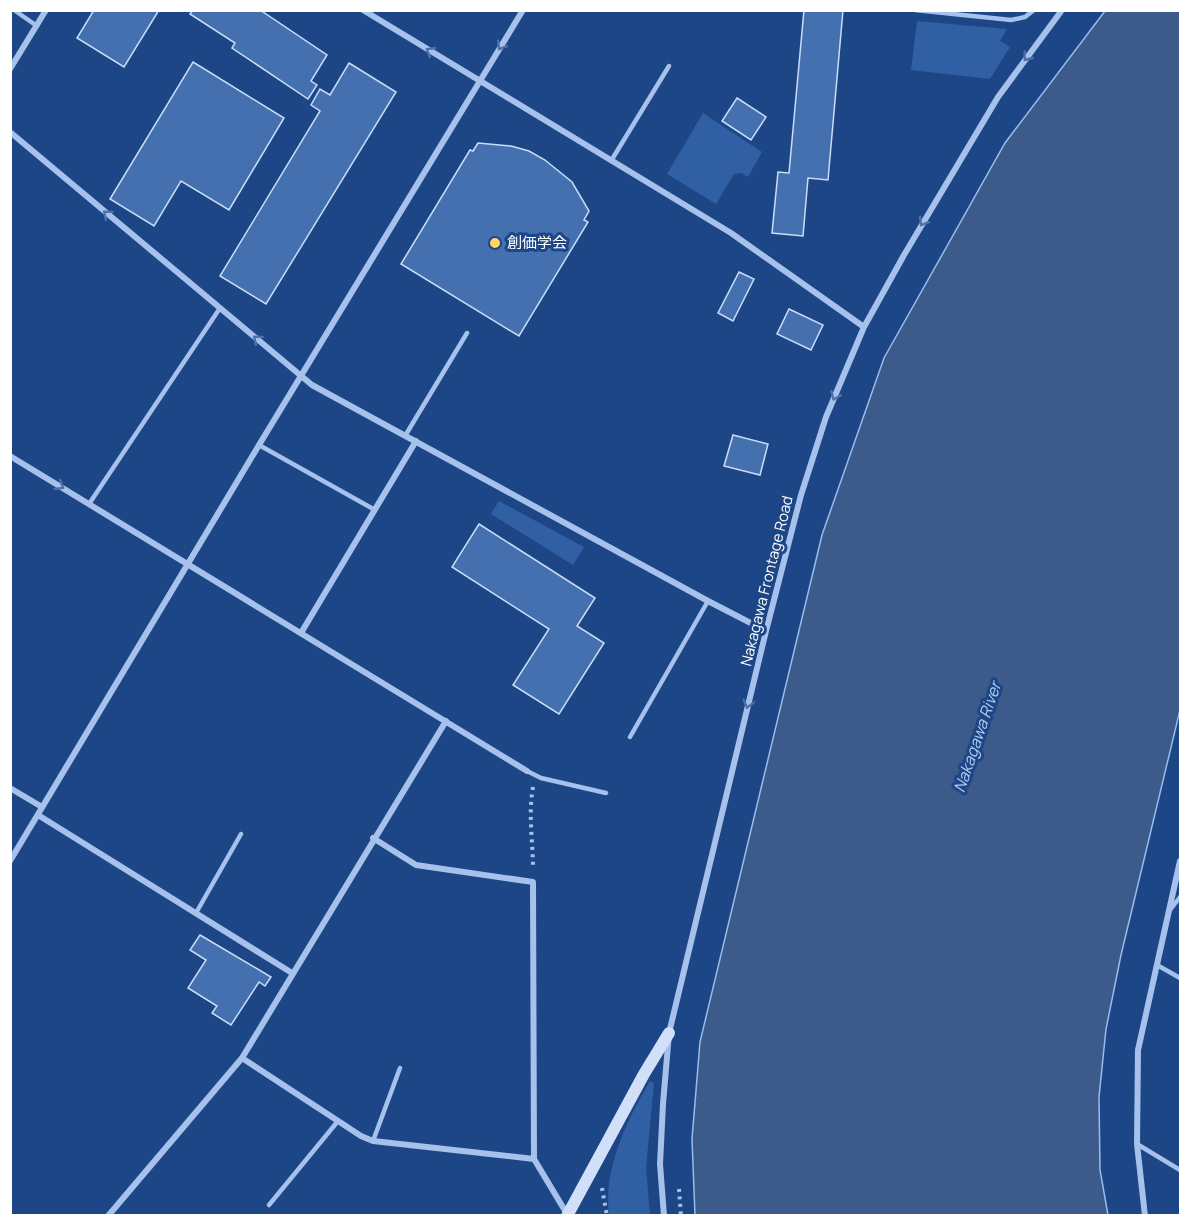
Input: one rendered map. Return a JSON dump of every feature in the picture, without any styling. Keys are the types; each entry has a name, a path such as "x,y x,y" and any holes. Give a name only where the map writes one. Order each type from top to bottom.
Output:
{"street":[{"path":"10,69 46,10"},
{"path":"363,10 731,233 864,327"},
{"path":"10,861 523,10"},
{"name":"Nakagawa Frontage Road","path":"664,1215 660,1164 669,1033 766,631 801,495 826,417 864,327 904,255 998,97 1062,10"},
{"path":"10,132 312,385 766,631"},
{"path":"300,633 416,441"},
{"path":"10,456 530,772"},
{"path":"108,1215 242,1058 446,721"},
{"path":"10,788 42,807"},
{"path":"38,815 292,973"},
{"path":"374,838 416,865 532,882 534,1159 567,1215"},
{"path":"1145,1215 1137,1144 1138,1050 1180,861"},
{"path":"567,1215 669,1033"},
{"path":"242,1058 361,1136 373,1141 534,1159"}],"lane":[{"path":"14,10 37,26"},
{"path":"915,10 1011,20 1025,17 1034,10"},
{"path":"611,161 669,66"},
{"path":"89,504 220,308"},
{"path":"405,436 467,333"},
{"path":"259,446 375,510"},
{"path":"630,737 708,601"},
{"path":"530,772 541,778 606,793"},
{"path":"196,913 241,834"},
{"path":"1169,912 1180,897"},
{"path":"1157,965 1180,978"},
{"path":"373,1141 400,1068"},
{"path":"269,1205 338,1121"},
{"path":"1137,1144 1180,1170"}],"path":[{"path":"530,772 533,784 529,822 533,844 532,882"},
{"path":"601,1184 607,1215"},
{"path":"679,1184 681,1215"}],"shaded area":[{"path":"917,21 1007,29 1000,41 1010,47 990,79 911,70"},
{"path":"703,113 762,152 748,177 741,173 734,174 716,204 667,174"},
{"path":"499,501 584,547 573,565 491,514"},
{"path":"650,1081 654,1083 646,1168 650,1215 609,1215 608,1198 613,1163 625,1128"}],"water":[{"name":"Nakagawa River","path":"1105,11 1180,11 1180,710 1121,955 1106,1029 1099,1097 1100,1170 1108,1215 695,1215 692,1139 700,1042 822,535 884,358 1005,143"}],"building":[{"path":"94,10 159,10 124,67 77,38"},
{"path":"193,10 260,10 327,55 311,81 317,85 308,99 232,48 235,43 190,14"},
{"path":"804,10 843,10 828,180 808,178 803,236 772,233 778,172 789,173"},
{"path":"193,62 284,118 229,210 181,181 154,226 110,199"},
{"path":"349,63 396,92 266,304 220,276 320,111 311,105 320,89 330,95"},
{"path":"737,98 766,117 751,140 722,121"},
{"name":"創価学会","path":"478,143 511,146 529,151 545,160 572,182 589,211 584,220 588,222 519,336 401,264 470,150 473,151"},
{"path":"739,272 754,279 733,321 718,313"},
{"path":"789,309 823,325 811,350 777,334"},
{"path":"733,435 768,444 760,475 724,466"},
{"path":"479,524 595,598 577,626 604,643 559,714 513,685 549,629 452,567"},
{"path":"200,935 271,977 265,986 259,982 231,1025 212,1013 217,1006 188,988 206,960 190,950"}],"place":[{"name":"創価学会","path":"495,243"}]}
